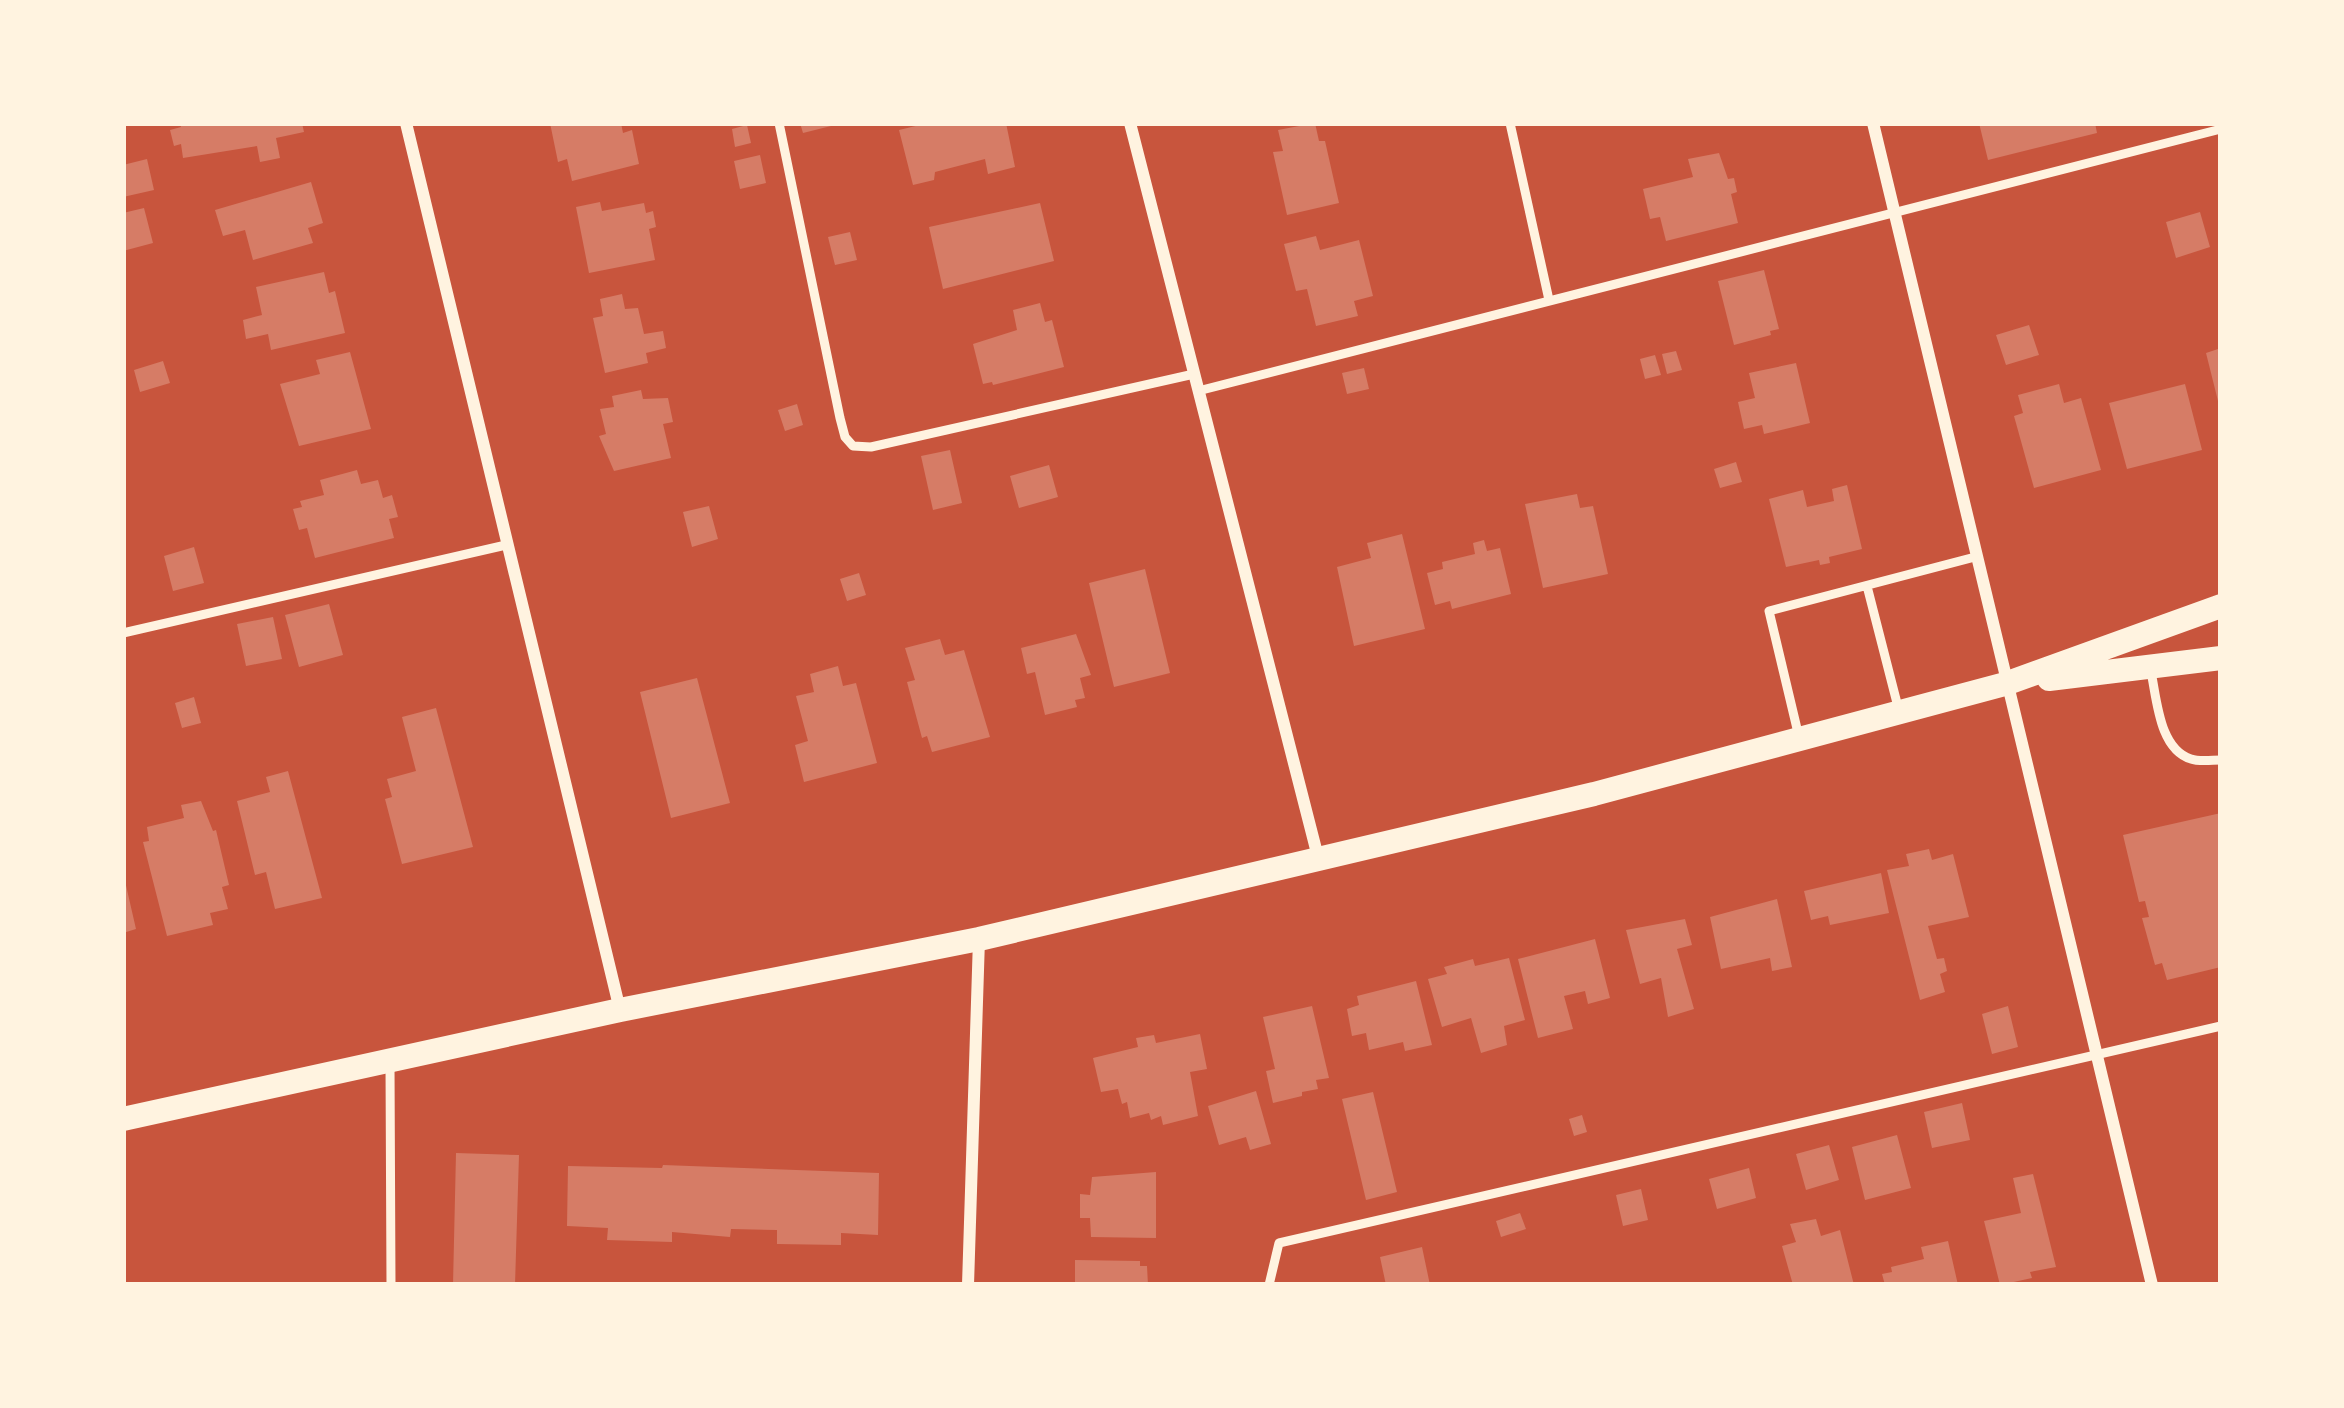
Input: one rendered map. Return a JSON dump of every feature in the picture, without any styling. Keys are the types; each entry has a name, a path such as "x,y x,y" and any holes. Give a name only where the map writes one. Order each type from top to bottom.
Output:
{"main road":[{"path":"123,1119 390,1058 979,940 1594,794 2005,684 2221,606"},
{"path":"2005,684 2221,658"}],"street":[{"path":"406,123 620,1010"},
{"path":"1130,123 1318,857"},
{"path":"1874,123 2152,1285"},
{"path":"968,1285 979,940"}],"lane":[{"path":"779,123 840,418 853,446 871,447 1194,374"},
{"path":"1510,123 1549,300"},
{"path":"1198,391 2221,128"},
{"path":"123,633 506,545"},
{"path":"1799,739 1769,611 1975,557"},
{"path":"1867,586 1899,712"},
{"path":"2150,666 2163,725 2174,748 2192,760 2221,760"},
{"path":"1269,1285 1279,1244 2221,1026"},
{"path":"390,1058 391,1285"}],"building":[{"path":"180,123 302,123 304,132 276,138 280,158 260,162 257,146 183,158 181,144 174,146 170,130 181,127"},
{"path":"550,123 621,123 623,133 632,130 639,164 572,181 567,159 558,162"},
{"path":"800,123 834,123 835,125 803,133"},
{"path":"928,123 1006,123 1015,167 988,174 985,159 935,172 934,180 913,185 899,130"},
{"path":"1315,123 1319,141 1325,141 1339,203 1287,215 1273,152 1283,151 1278,130"},
{"path":"1979,123 2095,123 2097,133 1988,160"},
{"path":"747,125 751,143 735,147 732,129"},
{"path":"1719,153 1728,179 1734,178 1737,192 1731,194 1738,223 1666,241 1660,217 1650,219 1643,189 1693,177 1688,159"},
{"path":"760,155 766,183 740,189 734,161"},
{"path":"147,159 154,190 123,197 123,165"},
{"path":"311,182 323,223 308,228 313,243 253,260 245,230 223,236 215,210"},
{"path":"600,202 602,211 644,203 646,213 653,211 656,227 649,229 655,260 589,273 576,207"},
{"path":"1040,203 1054,261 943,289 929,227"},
{"path":"144,208 153,243 123,251 123,213"},
{"path":"2200,212 2210,247 2176,258 2166,222"},
{"path":"850,232 857,260 835,265 828,237"},
{"path":"1316,236 1320,250 1359,240 1373,296 1354,301 1358,316 1316,326 1307,289 1296,291 1284,244"},
{"path":"1764,270 1779,329 1734,345 1718,281"},
{"path":"324,272 329,293 335,291 345,333 271,350 268,334 246,339 243,320 262,315 256,287"},
{"path":"622,294 625,309 638,308 644,334 663,331 666,348 646,353 648,363 605,373 593,318 603,316 600,299"},
{"path":"1040,303 1045,322 1052,320 1064,367 983,384 973,344 1017,330 1013,310"},
{"path":"2029,325 2039,355 2006,365 1996,335"},
{"path":"2221,348 2221,405 2219,405 2206,353"},
{"path":"1676,351 1682,370 1667,374 1662,354"},
{"path":"350,352 371,429 299,446 280,384 320,374 316,360"},
{"path":"1655,355 1661,375 1645,379 1640,359"},
{"path":"163,361 170,383 140,392 134,370"},
{"path":"1796,363 1810,423 1764,434 1762,425 1744,429 1738,402 1755,398 1749,373"},
{"path":"1364,368 1369,389 1347,394 1342,373"},
{"path":"2059,384 2064,403 2081,398 2101,470 2034,488 2014,416 2023,413 2018,395"},
{"path":"2185,384 2202,450 2127,469 2109,403"},
{"path":"641,390 643,399 668,398 673,422 663,424 671,458 614,471 599,436 606,434 600,409 614,407 612,396"},
{"path":"797,404 803,425 785,431 778,410"},
{"path":"950,450 962,503 933,510 921,456"},
{"path":"1736,462 1742,482 1720,488 1714,469"},
{"path":"1049,465 1058,497 1019,508 1010,476"},
{"path":"357,470 361,484 378,480 383,498 392,495 398,517 389,519 394,538 315,558 307,528 299,530 293,509 302,507 300,501 324,495 320,480"},
{"path":"1847,485 1862,549 1829,557 1830,563 1820,565 1819,560 1786,567 1769,499 1803,490 1807,507 1834,501 1832,489"},
{"path":"1577,494 1580,508 1593,506 1608,574 1543,588 1525,504"},
{"path":"709,506 718,539 692,547 683,512"},
{"path":"1402,534 1425,629 1354,646 1337,567 1371,558 1367,543"},
{"path":"1484,540 1487,551 1500,548 1511,594 1452,609 1450,601 1435,605 1427,573 1443,569 1442,562 1475,554 1473,543"},
{"path":"194,547 204,583 173,591 164,556"},
{"path":"1145,569 1170,673 1114,687 1089,583"},
{"path":"859,573 866,595 847,601 840,579"},
{"path":"329,604 343,655 299,667 285,615"},
{"path":"273,617 282,659 246,666 237,624"},
{"path":"1076,634 1091,675 1080,678 1085,698 1075,700 1077,707 1045,715 1035,672 1027,674 1021,648"},
{"path":"940,639 945,655 964,650 990,737 932,752 927,736 922,738 907,682 915,680 905,648"},
{"path":"838,666 843,686 856,683 877,763 804,782 795,745 808,741 796,696 814,692 810,674"},
{"path":"697,678 730,803 671,818 640,692"},
{"path":"194,697 201,723 182,728 175,703"},
{"path":"436,708 473,847 402,864 385,799 392,797 387,779 416,771 402,717"},
{"path":"288,771 322,898 275,909 266,872 255,875 237,801 270,792 266,777"},
{"path":"201,801 216,830 229,885 222,887 228,909 210,913 213,925 167,936 143,842 149,841 147,827 184,818 181,805"},
{"path":"2221,813 2221,967 2167,980 2162,963 2155,965 2142,918 2149,917 2145,901 2139,902 2123,835"},
{"path":"1929,849 1932,860 1953,854 1969,917 1928,926 1937,959 1944,958 1947,971 1940,974 1945,992 1920,1000 1887,870 1909,866 1906,854"},
{"path":"1881,873 1889,913 1830,925 1828,916 1811,920 1804,891"},
{"path":"123,882 136,929 123,933"},
{"path":"1777,899 1792,967 1772,971 1770,958 1721,969 1710,917"},
{"path":"1685,919 1692,945 1677,949 1694,1009 1668,1017 1661,978 1640,984 1626,930"},
{"path":"1595,939 1610,998 1588,1004 1585,991 1564,996 1573,1029 1538,1038 1518,959"},
{"path":"1509,958 1525,1020 1504,1026 1507,1045 1481,1053 1471,1018 1442,1027 1428,979 1447,974 1444,967 1473,959 1475,966"},
{"path":"1416,981 1432,1045 1405,1051 1403,1042 1369,1050 1366,1033 1352,1036 1347,1009 1359,1005 1357,996"},
{"path":"1312,1006 1329,1078 1316,1080 1318,1089 1273,1103 1266,1071 1275,1069 1263,1017"},
{"path":"2008,1006 2018,1047 1992,1054 1982,1014"},
{"path":"1200,1034 1207,1069 1190,1072 1198,1116 1163,1125 1161,1116 1151,1120 1149,1113 1130,1118 1118,1089 1101,1092 1093,1058 1138,1047 1136,1038 1154,1035 1156,1043"},
{"path":"1256,1091 1271,1144 1250,1150 1246,1137 1219,1145 1208,1106"},
{"path":"1373,1092 1397,1192 1366,1200 1342,1099"},
{"path":"1962,1103 1970,1140 1932,1148 1924,1112"},
{"path":"1582,1115 1587,1132 1574,1136 1569,1119"},
{"path":"1897,1135 1911,1188 1865,1200 1852,1147"},
{"path":"1829,1145 1839,1180 1806,1190 1796,1154"},
{"path":"456,1153 519,1155 515,1285 453,1285"},
{"path":"568,1166 879,1173 878,1235 841,1233 841,1245 777,1244 777,1230 731,1229 730,1237 672,1232 672,1242 607,1240 608,1228 567,1226"},
{"path":"1749,1168 1756,1198 1717,1209 1709,1179"},
{"path":"1156,1172 1156,1238 1091,1237 1090,1218 1080,1218 1080,1194 1090,1195 1092,1177"},
{"path":"2033,1174 2056,1267 2000,1285 1984,1221 2021,1213 2013,1178"},
{"path":"1641,1189 1648,1220 1623,1226 1616,1195"},
{"path":"1520,1213 1526,1229 1501,1237 1496,1221"},
{"path":"1816,1219 1821,1236 1840,1230 1854,1285 1793,1285 1782,1246 1796,1242 1790,1224"},
{"path":"1948,1241 1958,1285 1885,1285 1882,1274 1892,1272 1891,1267 1924,1259 1921,1247"},
{"path":"1422,1247 1430,1285 1386,1285 1380,1257"},
{"path":"1075,1260 1140,1261 1140,1266 1147,1266 1148,1285 1075,1285"}]}
